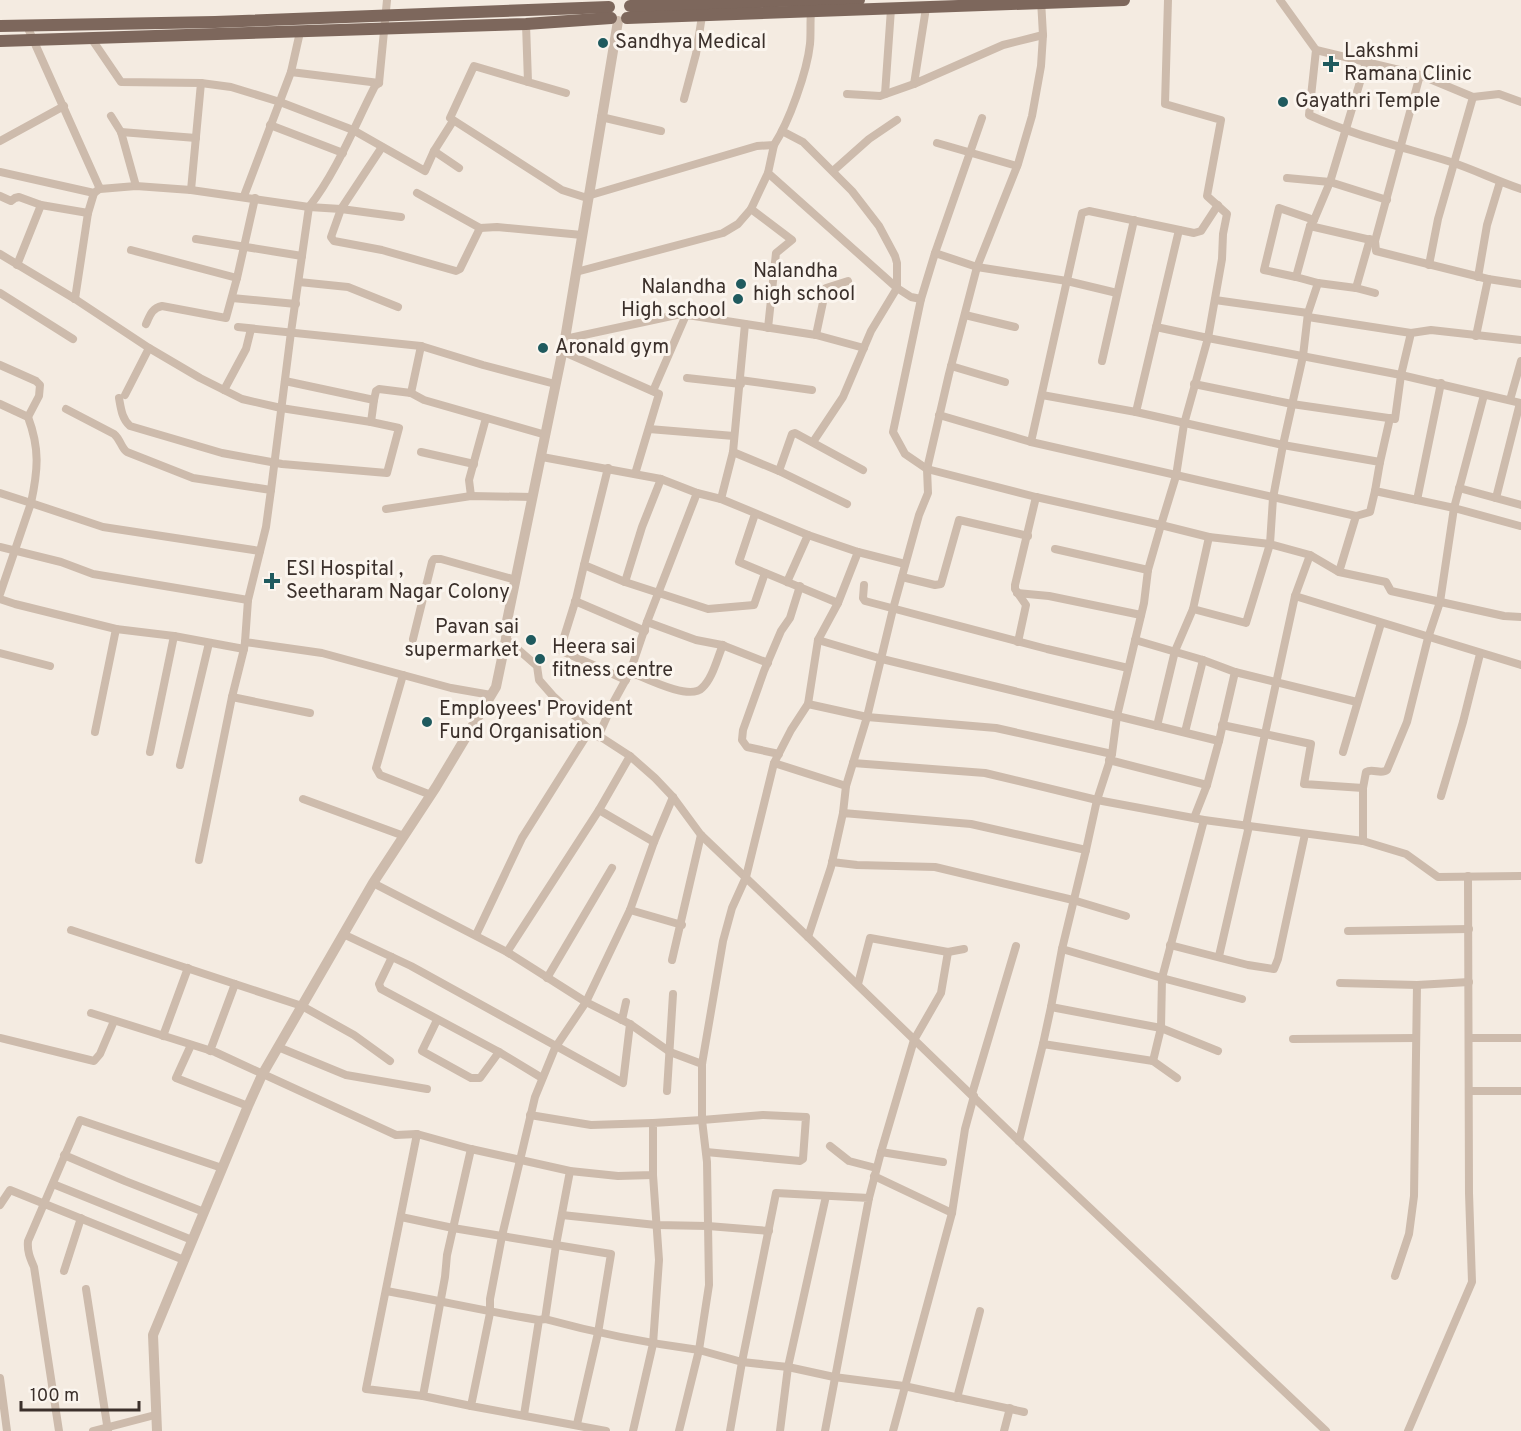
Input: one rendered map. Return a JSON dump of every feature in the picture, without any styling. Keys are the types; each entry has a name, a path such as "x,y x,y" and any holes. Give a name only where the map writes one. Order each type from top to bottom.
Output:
{"main road":[{"path":"0,25 215,22 386,14 619,10 775,0 859,0"},
{"path":"0,41 526,24 619,10 702,16 1124,0"}],"street":[{"path":"199,860 244,646 248,600 266,527 280,408 309,207 319,195 343,153 352,130 379,83 387,0"},
{"path":"1019,1141 1043,1044 1073,900 1097,800 1110,757 1117,716 1144,603 1148,570 1176,476 1184,424 1208,338 1227,214 1207,196 1221,120 1165,104 1168,0"},
{"path":"1280,0 1316,50 1420,75 1473,97 1499,94 1521,102"},
{"path":"808,937 832,862 843,813 846,786 867,717 892,609 919,515 928,493 927,469 977,267 1017,165 1032,116 1041,66 1043,35 1038,2"},
{"path":"914,84 926,8"},
{"path":"885,94 891,9"},
{"path":"157,1431 153,1335 262,1075 373,883 431,795 496,687 506,639 507,621 565,339 619,10"},
{"path":"576,272 726,232 738,224 751,209 768,173 774,145 782,131 805,71 810,45 811,12"},
{"path":"684,99 696,54 702,16"},
{"path":"526,24 528,82"},
{"path":"27,26 64,106 97,191 88,213 75,299"},
{"path":"244,196 291,72 300,32"},
{"path":"847,94 876,96 885,94 914,84 1003,45 1043,35"},
{"path":"91,38 121,82 224,85 280,102 352,130 425,171 434,151 453,121"},
{"path":"1316,50 1309,115 1344,131 1454,163 1521,189"},
{"path":"1296,277 1312,223 1330,182 1366,62"},
{"path":"566,93 474,66 450,118 562,190 584,197 758,146 774,145"},
{"path":"291,72 379,83"},
{"path":"1356,288 1388,200 1420,75"},
{"path":"191,190 201,83"},
{"path":"1428,265 1438,219 1473,97"},
{"path":"0,141 64,106"},
{"path":"111,116 121,132 136,186"},
{"path":"601,117 661,131"},
{"path":"982,118 921,299 893,432 905,454 927,469 1209,537 1269,544 1310,555 1339,572 1386,582 1391,591 1504,616 1521,617"},
{"path":"833,171 869,139 897,120"},
{"path":"270,125 343,153"},
{"path":"782,131 803,142 852,191 879,226 896,259 897,288 871,331 843,397 813,442"},
{"path":"121,132 196,138"},
{"path":"937,143 1017,165"},
{"path":"382,147 340,209 332,237 334,241 382,250 453,271 460,269 480,228"},
{"path":"434,151 459,168"},
{"path":"0,172 97,191 136,186 191,190 309,207 401,217"},
{"path":"768,173 897,288 911,297 921,299"},
{"path":"1287,178 1330,182 1388,200"},
{"path":"1478,277 1487,225 1500,182"},
{"path":"417,193 480,228 556,231 582,235"},
{"path":"0,196 11,201 19,197 41,205 88,213"},
{"path":"146,324 156,307 162,306 226,318 255,198"},
{"path":"17,265 41,205"},
{"path":"1031,442 1083,211 1089,210 1194,233 1201,231 1218,205"},
{"path":"1372,240 1312,223 1280,207 1264,270 1375,293"},
{"path":"751,209 792,240 776,253 768,328"},
{"path":"1102,361 1134,220"},
{"path":"1136,412 1179,230"},
{"path":"196,239 302,255"},
{"path":"1372,240 1376,250 1478,277 1521,284"},
{"path":"131,250 237,278"},
{"path":"935,253 977,267 1067,281 1117,292"},
{"path":"0,254 75,299 149,348 242,399 280,408 399,428 387,473 273,463 222,453 130,426 122,415 122,397 149,348"},
{"path":"1476,336 1488,279"},
{"path":"816,335 826,288 848,281"},
{"path":"299,282 348,286 398,307"},
{"path":"1193,609 1246,623 1269,544 1273,498 1303,356 1308,315 1318,283"},
{"path":"0,293 73,339"},
{"path":"232,298 296,304"},
{"path":"1215,300 1412,333 1431,330 1521,340"},
{"path":"565,339 686,315 816,335 864,348"},
{"path":"653,391 686,315"},
{"path":"965,315 1016,327"},
{"path":"721,499 733,452 745,324"},
{"path":"238,327 421,346 555,384"},
{"path":"1156,327 1441,383 1521,403 1496,498"},
{"path":"224,390 246,349 251,329"},
{"path":"1194,384 1292,404 1395,419 1401,375 1412,333"},
{"path":"411,393 421,346"},
{"path":"562,351 659,394 635,474"},
{"path":"1510,400 1521,360"},
{"path":"0,365 40,385 39,396 28,417"},
{"path":"951,366 1005,382"},
{"path":"687,378 812,390"},
{"path":"285,381 374,400"},
{"path":"1417,500 1441,383"},
{"path":"371,422 376,391 379,389 411,393 424,400 546,435"},
{"path":"1042,395 1136,412 1283,445 1380,462"},
{"path":"1363,841 1363,788 1366,772 1372,770 1385,772 1387,770 1407,723 1428,638 1440,602 1454,508 1484,395"},
{"path":"0,404 28,417 35,434 38,452 37,477 31,503 0,594"},
{"path":"66,409 114,434 127,452 193,478 271,490"},
{"path":"939,415 1031,442 1356,516 1370,512 1390,418"},
{"path":"471,496 470,480 486,418"},
{"path":"650,427 734,436"},
{"path":"779,471 792,434 795,433 863,470"},
{"path":"421,452 474,464"},
{"path":"733,452 779,471 847,504"},
{"path":"542,457 661,479 697,493 721,499 808,535 858,552 905,564"},
{"path":"608,468 575,601 560,650 628,676 682,692 696,693 708,681 723,645"},
{"path":"624,582 661,479"},
{"path":"1459,488 1521,505"},
{"path":"1375,491 1521,525"},
{"path":"0,493 103,527 260,551"},
{"path":"598,737 628,676 697,493"},
{"path":"386,509 471,496 533,497"},
{"path":"1018,642 1026,605 1015,585 1036,497"},
{"path":"755,514 739,562 838,603"},
{"path":"1339,572 1356,516"},
{"path":"902,577 935,585 941,584 960,520 1028,536"},
{"path":"787,582 808,535"},
{"path":"1156,726 1175,651 1193,609 1209,537"},
{"path":"0,547 61,562 93,574 248,600"},
{"path":"1055,549 1148,570"},
{"path":"679,1431 699,1350 709,1285 702,1065 723,942 732,908 746,877 774,763 808,704 818,640 838,603 858,552"},
{"path":"1219,956 1295,596 1310,555"},
{"path":"413,639 434,559 516,580"},
{"path":"584,565 624,582 708,609 752,606 765,573"},
{"path":"864,585 863,598 865,601 1018,642 1128,668"},
{"path":"779,754 747,747 742,740 743,730 781,631 790,618 800,586"},
{"path":"1017,592 1049,596 1141,615"},
{"path":"1295,596 1521,665"},
{"path":"0,599 116,629 209,643 322,653 451,688 491,695"},
{"path":"575,601 646,626 723,645 768,663"},
{"path":"1343,752 1380,623"},
{"path":"95,732 116,629"},
{"path":"150,752 174,636"},
{"path":"506,639 537,666 539,680 553,696 598,737 630,756 673,796 701,835 1019,1141 1326,1431"},
{"path":"818,640 882,659 1219,741"},
{"path":"1135,640 1235,672 1358,702"},
{"path":"180,765 209,643"},
{"path":"0,654 50,666"},
{"path":"1441,796 1480,654"},
{"path":"1185,732 1203,660"},
{"path":"1194,818 1207,785 1235,672"},
{"path":"403,675 376,768 380,775 431,795"},
{"path":"232,697 310,713"},
{"path":"808,704 867,717 996,728 1207,785"},
{"path":"1222,725 1311,744 1304,784 1363,788"},
{"path":"476,935 522,838 590,730"},
{"path":"507,952 599,810 630,756"},
{"path":"774,763 846,786"},
{"path":"853,763 985,773 1097,800 1204,820 1363,841 1406,854 1438,877 1521,876"},
{"path":"471,1406 490,1313 490,1299 502,1236 530,1115 542,1078 555,1048 586,1002 630,910 673,796"},
{"path":"303,799 404,836"},
{"path":"599,810 654,842"},
{"path":"843,813 971,824 1086,850"},
{"path":"1153,1061 1161,1028 1162,978 1204,820"},
{"path":"1170,945 1248,965 1274,969 1305,834"},
{"path":"672,960 682,925 701,835"},
{"path":"832,862 935,867 1073,900 1126,916"},
{"path":"547,978 612,868"},
{"path":"1408,1431 1472,1282 1469,1193 1468,876"},
{"path":"373,883 507,952 586,1002 626,1022 670,1052 702,1065"},
{"path":"630,910 682,925"},
{"path":"1348,931 1469,929"},
{"path":"71,930 302,1006 354,1035 390,1061"},
{"path":"343,934 392,957 555,1048 623,1083 626,1002"},
{"path":"858,984 870,938 948,952 964,949"},
{"path":"893,1431 952,1213 965,1129 973,1095 1016,946"},
{"path":"1062,949 1242,999"},
{"path":"825,1431 869,1198 880,1152 914,1040 941,993 948,952"},
{"path":"392,957 379,987 542,1078"},
{"path":"164,1036 188,968"},
{"path":"1340,983 1417,985 1469,982"},
{"path":"210,1051 235,984"},
{"path":"1395,1276 1409,1234 1414,1196 1417,985"},
{"path":"667,1091 673,994"},
{"path":"1051,1007 1161,1028 1218,1051"},
{"path":"91,1013 210,1051 396,1135 417,1134 471,1149 570,1171 618,1176 653,1175"},
{"path":"0,1038 94,1061 100,1054 114,1020"},
{"path":"437,1020 422,1051 471,1078 480,1078 499,1052"},
{"path":"1293,1039 1416,1038"},
{"path":"1469,1038 1521,1038"},
{"path":"1043,1044 1153,1061 1178,1078"},
{"path":"191,1045 176,1078 248,1107"},
{"path":"278,1047 346,1075 427,1089"},
{"path":"1470,1091 1521,1091"},
{"path":"530,1115 591,1125 763,1115 805,1116 807,1119 802,1161 706,1152"},
{"path":"59,1431 34,1267 27,1248 80,1120 222,1168"},
{"path":"633,1431 653,1344 659,1260 653,1175 653,1123"},
{"path":"417,1134 366,1389 423,1396 606,1431"},
{"path":"830,1146 849,1161 875,1172 952,1213"},
{"path":"423,1396 453,1228 471,1149"},
{"path":"880,1152 943,1162"},
{"path":"64,1155 204,1212"},
{"path":"524,1415 570,1171"},
{"path":"53,1184 192,1240"},
{"path":"0,1205 10,1190 184,1260"},
{"path":"730,1431 776,1193 869,1198"},
{"path":"780,1431 788,1367 826,1196"},
{"path":"562,1215 656,1225 769,1231"},
{"path":"400,1217 611,1254 598,1333 577,1424"},
{"path":"64,1270 81,1218"},
{"path":"86,1289 107,1430"},
{"path":"386,1292 440,1301 490,1313 542,1320 653,1344 699,1350 742,1362 904,1386 1024,1412"},
{"path":"957,1398 980,1311"},
{"path":"0,1378 7,1431"},
{"path":"1004,1431 1010,1408"},
{"path":"93,1431 107,1430 155,1415"}],"place":[{"name":"Sandhya Medical","path":"603,43"},
{"name":"Lakshmi Ramana Clinic","path":"1331,64"},
{"name":"Gayathri Temple","path":"1283,102"},
{"name":"Nalandha high school","path":"741,284"},
{"name":"Nalandha High school","path":"738,299"},
{"name":"Aronald gym","path":"543,348"},
{"name":"ESI Hospital , Seetharam Nagar Colony","path":"272,581"},
{"name":"Pavan sai supermarket","path":"531,640"},
{"name":"Heera sai fitness centre","path":"540,659"},
{"name":"Employees' Provident Fund Organisation","path":"427,722"}]}
